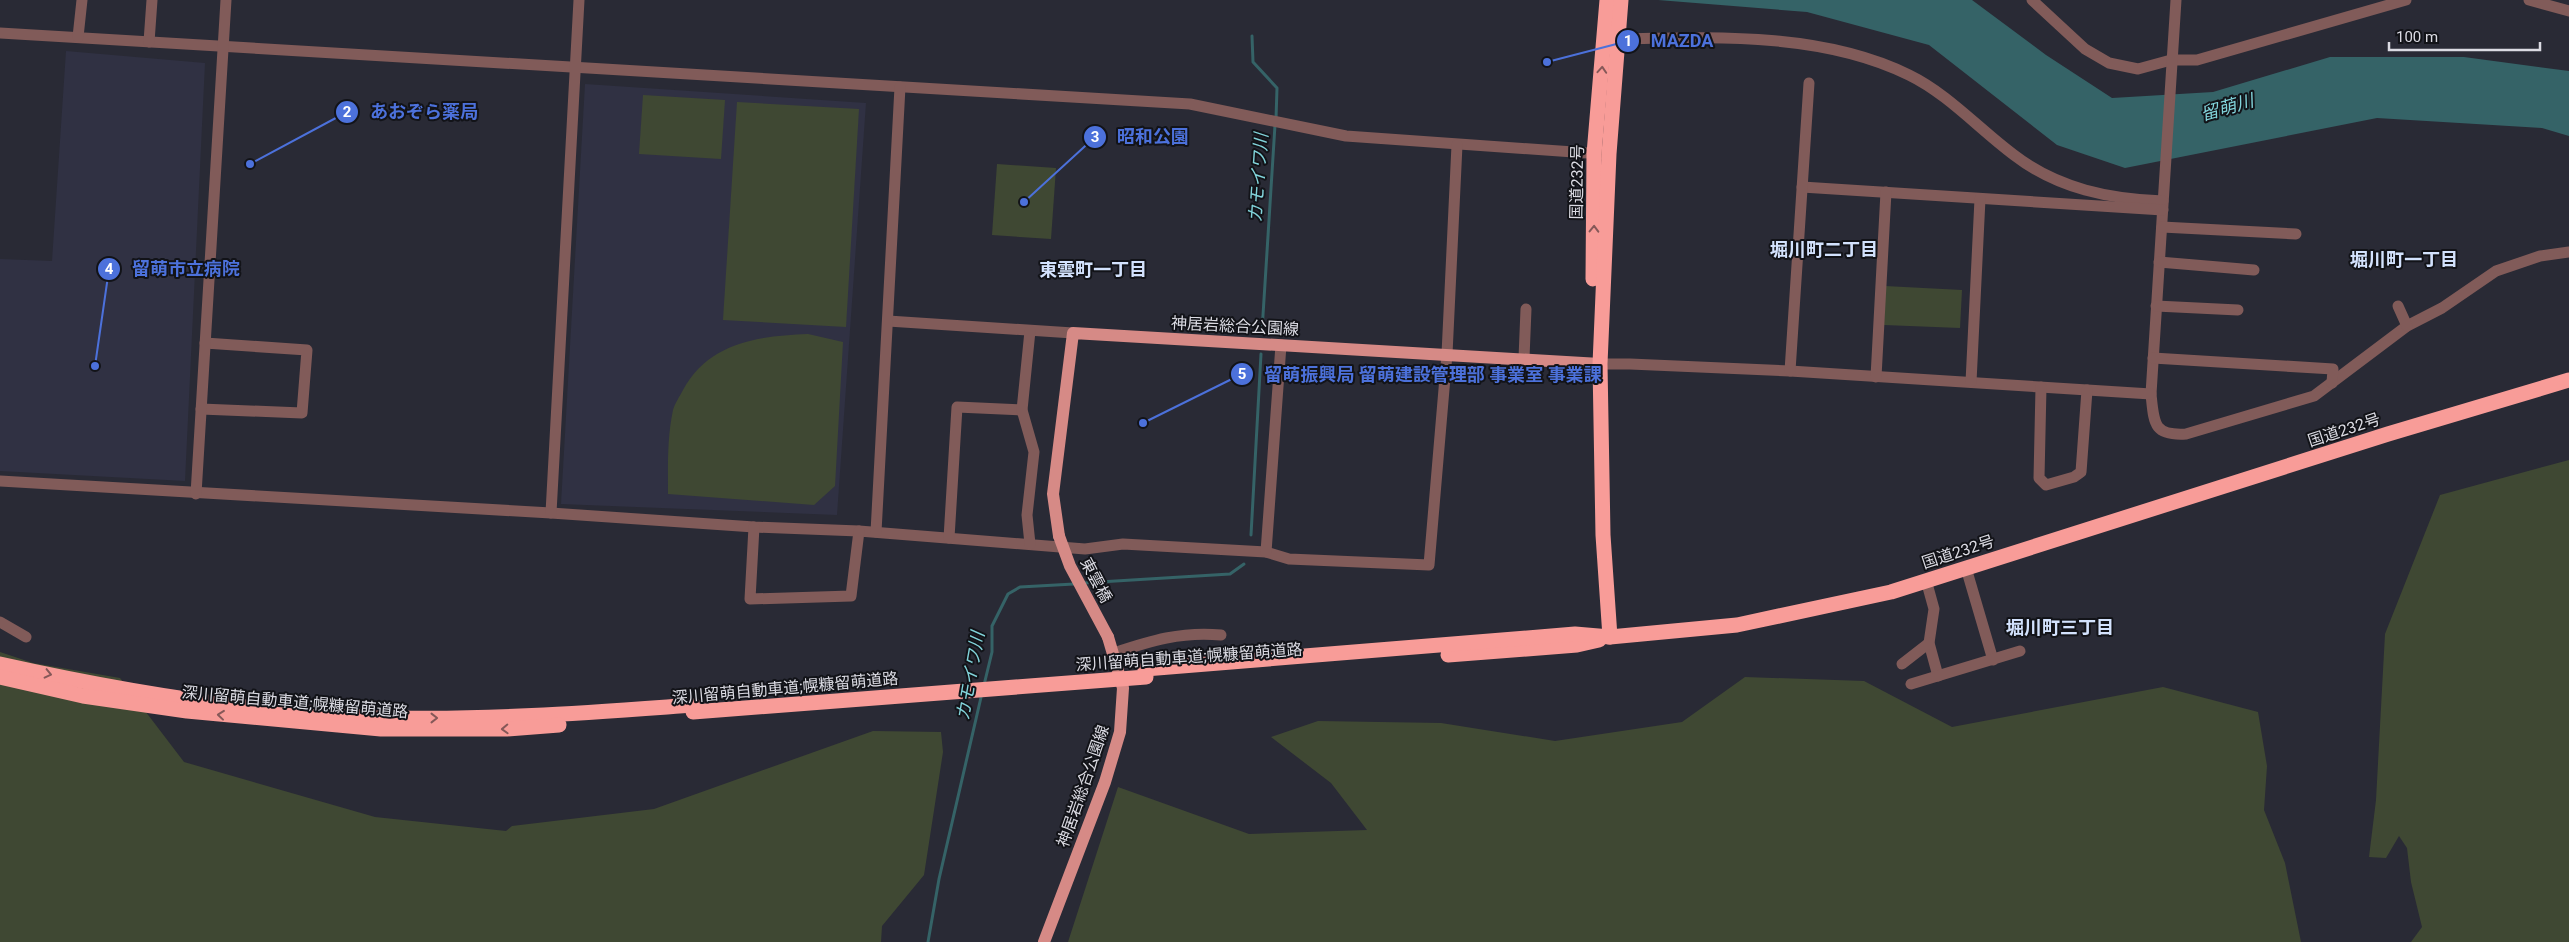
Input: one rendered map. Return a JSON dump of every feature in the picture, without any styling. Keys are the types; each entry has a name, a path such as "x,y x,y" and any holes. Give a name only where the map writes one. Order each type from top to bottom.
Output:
{"highway":[{"name":"国道232号","path":"1606,0 1618,39 1606,102"},
{"name":"国道232号","path":"1621,0 1613,23 1606,102 1594,340 1600,364 1600,440 1610,637 1737,625 1891,592 2388,434 2569,380"},
{"name":"深川留萌自動車道;幌糠留萌道路","path":"0,677 83,696 187,712 381,729 507,729 694,709 1610,637"},
{"name":"深川留萌自動車道;幌糠留萌道路","path":"0,664 87,683 187,699 299,712 396,718 522,717 694,709"}],"main road":[{"name":"神居岩総合公園線","path":"1073,333 1524,358 1600,364"},
{"name":"東雲橋","path":"1073,333 1053,494 1059,536 1070,566 1108,637"},
{"name":"神居岩総合公園線","path":"1044,942 1105,782 1120,732 1123,688 1108,637"}],"street":[{"path":"78,37 82,0"},
{"path":"149,42 152,0"},
{"path":"196,494 226,0"},
{"path":"550,513 579,0"},
{"path":"2032,0 2085,49 2109,63 2138,69 2197,60 2406,0"},
{"path":"2176,0 2150,394 2153,416 2161,431 2167,435 2186,434 2279,404 2314,396 2407,326 2442,308 2496,271 2540,256 2569,252"},
{"path":"2529,0 2569,11"},
{"path":"0,33 1190,104 1346,136 1602,154"},
{"path":"1618,39 1720,37 1810,46 1868,57 1910,75 1962,112 2014,156 2034,169 2066,184 2113,197 2163,202"},
{"path":"1790,371 1809,83"},
{"path":"876,532 900,87"},
{"path":"0,482 550,513 754,527 876,532 1085,549 1123,544 1266,552 1289,558 1429,565 1447,354 1457,145"},
{"path":"1802,187 1980,198 2163,202"},
{"path":"1876,376 1886,192"},
{"path":"1971,382 1980,198"},
{"path":"2162,227 2296,234"},
{"path":"2159,262 2254,270"},
{"path":"2156,306 2238,310"},
{"path":"2398,306 2407,326"},
{"path":"1524,358 1526,309"},
{"path":"888,321 1073,333"},
{"path":"1030,331 1022,410 1034,452 1027,515 1030,544"},
{"path":"201,409 302,413 307,350 205,343"},
{"path":"1266,552 1281,345"},
{"path":"2153,358 2333,369 2332,383"},
{"path":"1600,364 1790,371 2150,394"},
{"path":"2042,387 2039,478 2046,485 2074,477 2080,472 2087,390"},
{"path":"949,538 957,407 1022,410"},
{"path":"754,527 750,599 851,596 859,531"},
{"path":"1966,568 1993,660"},
{"path":"1926,580 1934,609 1929,643 1938,676"},
{"path":"0,622 26,637"},
{"path":"1114,653 1160,637 1198,633 1221,635"},
{"path":"1902,664 1929,643"},
{"path":"1911,684 2020,651"}],"shaded area":[{"path":"66,51 205,63 185,481 0,471 0,259 52,261"},
{"path":"585,84 866,103 837,515 561,504"},
{"path":"643,95 725,100 721,159 639,154"},
{"path":"737,102 859,109 846,327 723,320"},
{"path":"997,164 1056,168 1051,239 992,235"},
{"path":"1885,286 1962,290 1960,328 1884,325"},
{"path":"808,334 843,342 835,486 814,505 668,494 669,442 673,410 694,374 707,361 737,345 771,337"},
{"path":"2569,460 2569,942 2411,942 2422,927 2411,882 2407,848 2399,836 2386,858 2369,857 2376,800 2385,634 2440,495"},
{"path":"0,652 33,663 120,678 184,762 375,817 506,831 512,826 654,809 873,731 941,732 943,752 924,875 882,926 881,942 0,942"},
{"path":"1745,677 1864,681 1952,727 2163,687 2258,712 2267,766 2264,810 2285,863 2301,942 1068,942 1118,787 1249,834 1367,830 1331,783 1271,737 1318,721 1441,723 1555,741 1682,722"}],"water":[{"name":"留萌川","path":"1658,0 1972,0 2046,55 2112,98 2213,92 2330,57 2464,57 2569,71 2569,136 2542,128 2377,118 2125,168 2057,145 1929,45 1807,12"}],"waterway":[{"name":"カモイワ川","path":"1252,36 1253,62 1277,88 1276,119"},
{"name":"カモイワ川","path":"1262,331 1275,125"},
{"name":"カモイワ川","path":"1251,535 1261,354"},
{"name":"カモイワ川","path":"1083,583 1230,574 1244,564"},
{"name":"カモイワ川","path":"984,685 992,652 992,626 1008,594 1020,587 1074,584"},
{"name":"カモイワ川","path":"928,942 939,879 982,693"}],"place":[{"name":"MAZDA","path":"1547,62"},
{"name":"あおぞら薬局","path":"250,164"},
{"name":"昭和公園","path":"1024,202"},
{"name":"留萌市立病院","path":"95,366"},
{"name":"留萌振興局 留萌建設管理部 事業室 事業課","path":"1143,423"}],"district":[{"name":"堀川町二丁目","path":"1824,249"},
{"name":"堀川町一丁目","path":"2404,259"},
{"name":"東雲町一丁目","path":"1093,269"},
{"name":"堀川町三丁目","path":"2060,627"}]}
